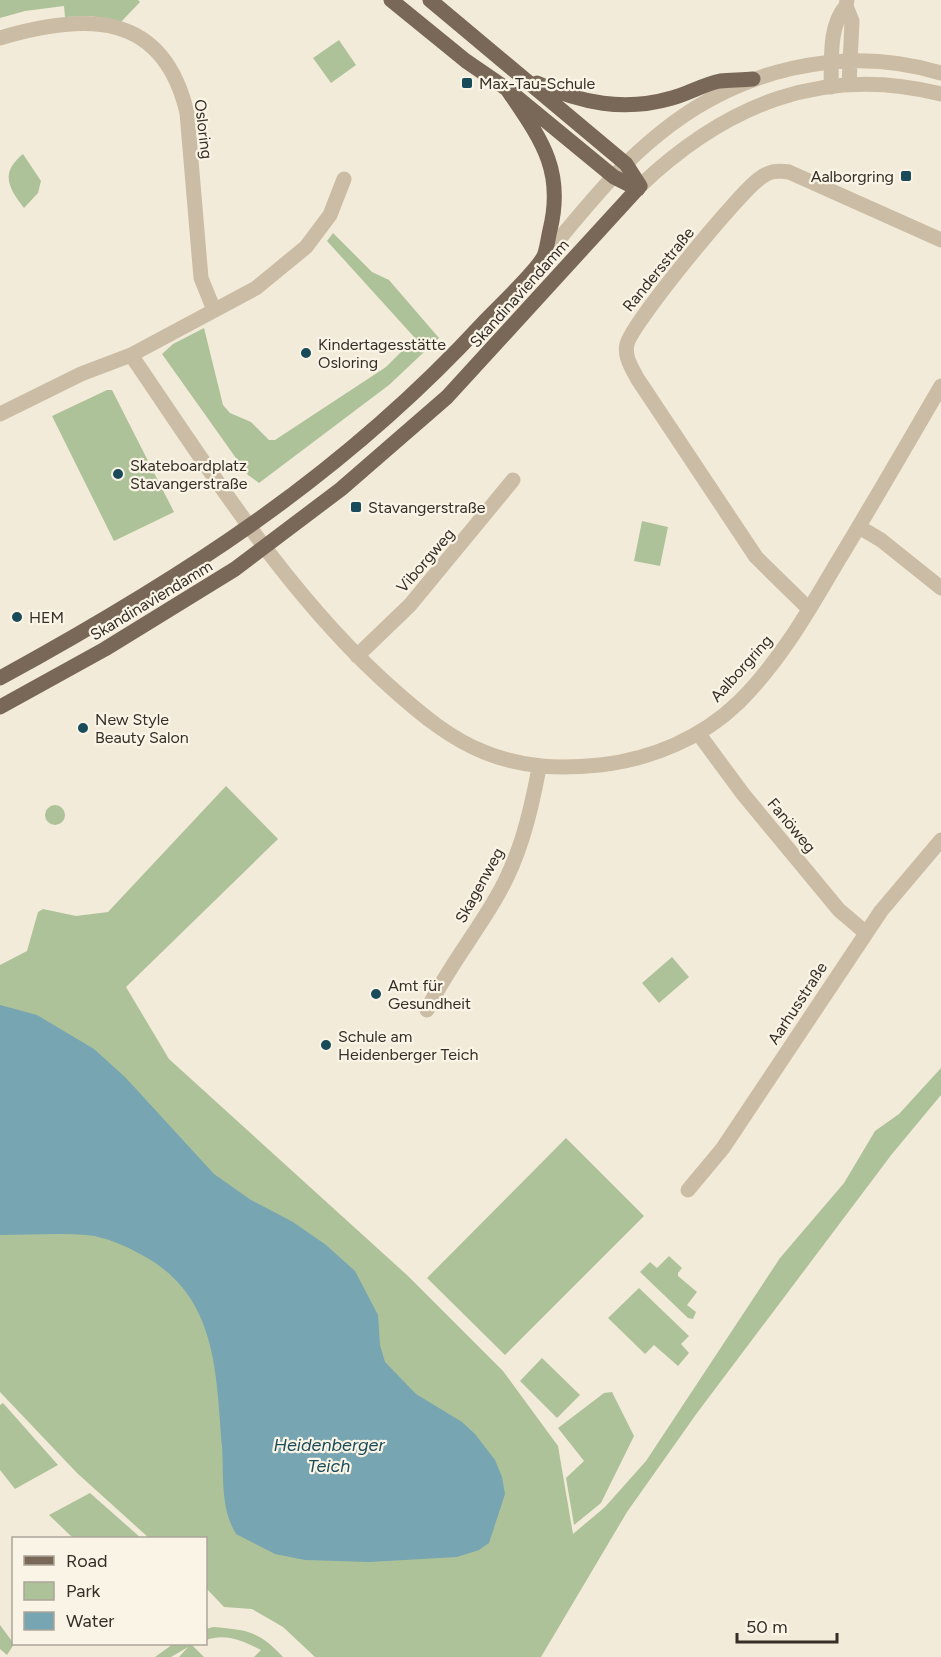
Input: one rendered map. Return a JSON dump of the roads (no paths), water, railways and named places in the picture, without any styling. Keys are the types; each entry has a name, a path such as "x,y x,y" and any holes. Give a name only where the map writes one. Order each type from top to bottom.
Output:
{"main road":[{"path":"391,0 465,61 507,89 614,177 639,188"},
{"path":"430,0 626,164 639,188"},
{"path":"521,75 575,98 619,106 672,99 718,82 753,79"},
{"name":"Skandinaviendamm","path":"0,678 146,596 250,527 324,471 430,378 544,257 555,211 555,178 545,148 507,89"},
{"name":"Skandinaviendamm","path":"0,707 105,649 267,548 378,459 447,397 639,188"}],"street":[{"path":"846,3 852,21 849,85"},
{"path":"831,87 837,17 846,3"},
{"name":"Osloring","path":"0,38 55,24 96,22 137,35 156,50 165,61 182,94 187,113 201,278 214,310"},
{"name":"Skandinaviendamm","path":"544,257 626,164 657,135 689,111 725,91 753,79 804,65 832,62 897,64 941,73"},
{"name":"Skandinaviendamm","path":"639,188 673,156 714,126 780,98 849,85 892,86 941,94"},
{"name":"Randersstraße","path":"809,609 756,557 719,506 637,378 627,359 627,342 638,321 748,188 770,172 789,172 941,240"},
{"path":"0,414 81,375 131,355 256,288 306,247 330,215 344,179"},
{"path":"131,355 250,527 267,548"},
{"name":"Aalborgring","path":"267,548 357,656 409,703 447,732 483,752 539,768 571,768 631,760 665,749 698,734 725,715 758,682 790,640 941,386"},
{"name":"Viborgweg","path":"357,656 410,605 513,480"},
{"path":"859,527 881,540 941,588"},
{"name":"Fanöweg","path":"698,734 839,910 866,933"},
{"name":"Skagenweg","path":"427,1010 444,975 494,902 513,864 526,831 539,768"},
{"name":"Aarhusstraße","path":"688,1190 723,1148 866,933 913,871 941,840"}],"water":[{"name":"Heidenberger Teich","path":"0,1005 37,1015 94,1049 125,1077 214,1174 251,1200 293,1222 326,1245 355,1271 378,1315 380,1345 385,1362 416,1394 462,1422 475,1434 495,1460 502,1477 505,1494 489,1543 479,1550 457,1557 369,1562 305,1560 275,1554 236,1534 225,1502 218,1390 214,1363 199,1313 185,1291 167,1272 142,1255 109,1240 76,1234 0,1235"}],"place":[{"name":"Max-Tau-Schule","path":"467,83"},
{"name":"Aalborgring","path":"906,176"},
{"name":"Kindertagesstätte Osloring","path":"306,353"},
{"name":"Skateboardplatz Stavangerstraße","path":"118,474"},
{"name":"Stavangerstraße","path":"356,507"},
{"name":"HEM","path":"17,617"},
{"name":"New Style Beauty Salon","path":"83,728"},
{"name":"Amt für Gesundheit","path":"376,994"},
{"name":"Schule am Heidenberger Teich","path":"326,1045"}]}
